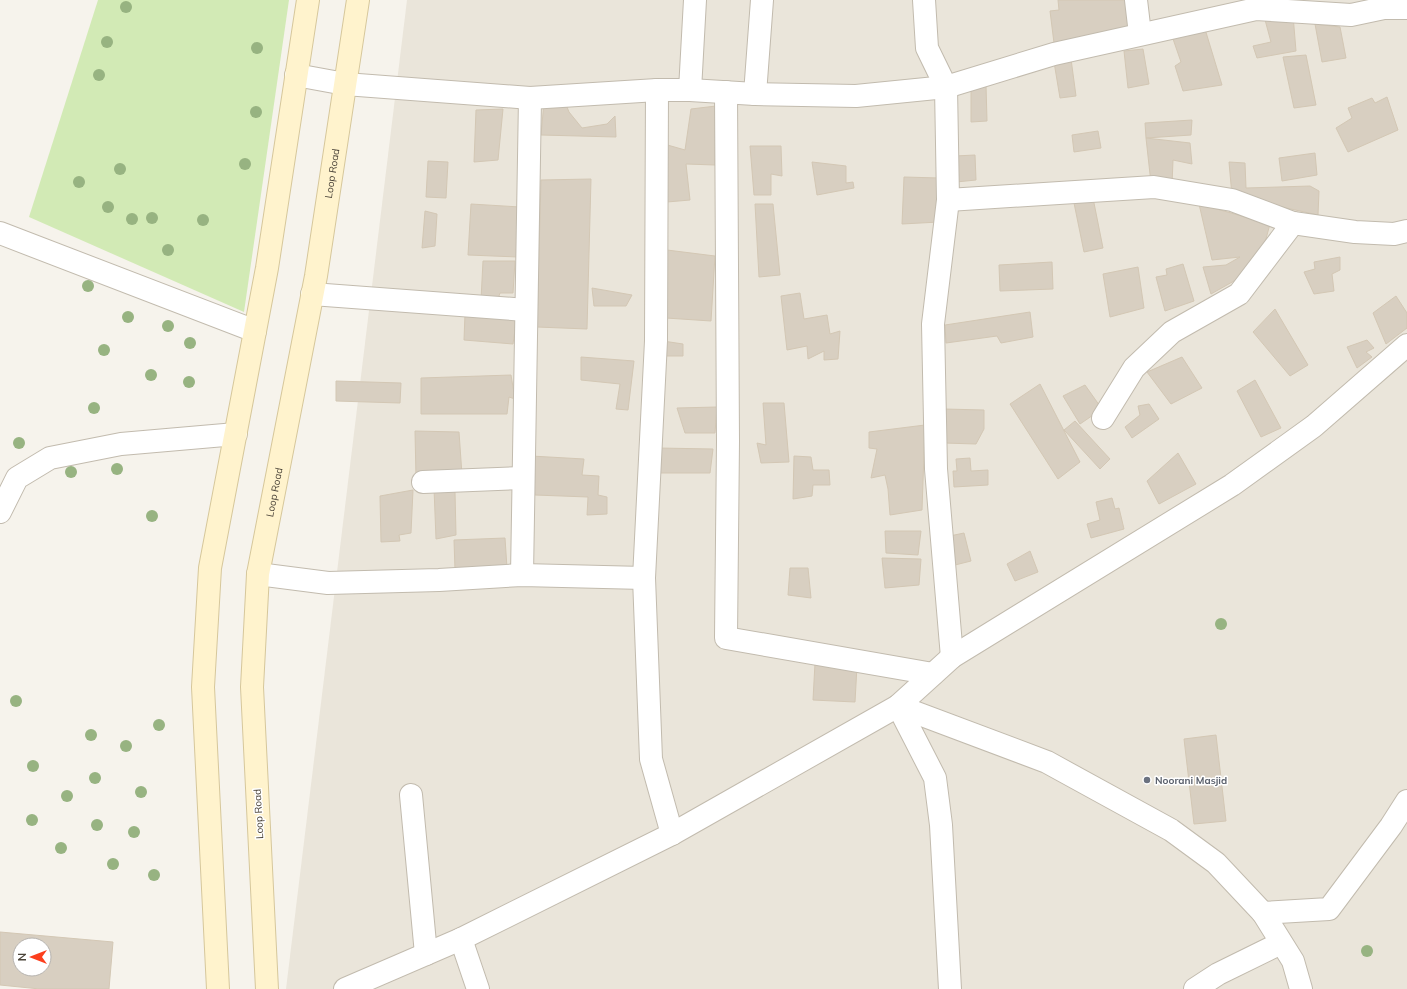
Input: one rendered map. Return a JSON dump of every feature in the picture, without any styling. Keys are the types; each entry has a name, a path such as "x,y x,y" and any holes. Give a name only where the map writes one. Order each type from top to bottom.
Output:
{"main road":[{"path":"218,989 202,687 210,568 267,268 308,0"},
{"name":"Loop Road","path":"267,989 252,687 258,574 312,294 358,0"}],"street":[{"path":"690,90 695,0"},
{"path":"755,94 762,0"},
{"path":"924,0 927,48 946,87 948,200 933,324 936,469 952,657"},
{"path":"1136,0 1140,34"},
{"path":"296,75 345,84 530,98 657,90 856,96 946,87 1054,54 1261,4 1351,15 1384,8 1407,8"},
{"path":"657,90 656,341 644,578 651,760 672,834"},
{"path":"726,92 728,433 726,638 933,674"},
{"path":"522,575 530,98"},
{"path":"948,200 1154,187 1232,200 1293,223 1355,232 1394,234 1407,231"},
{"path":"1103,418 1134,368 1172,332 1239,294 1293,223"},
{"path":"0,233 255,331"},
{"path":"312,294 526,310"},
{"path":"345,989 461,939 672,834 898,706 952,657 1232,485 1314,426 1407,345"},
{"path":"0,512 17,478 50,458 121,444 236,434"},
{"path":"423,482 523,478"},
{"path":"258,574 328,583 439,580 522,575 644,578"},
{"path":"898,706 1047,762 1171,830 1216,863 1263,913 1293,961 1301,989"},
{"path":"898,706 935,778 941,825 950,989"},
{"path":"411,795 426,954"},
{"path":"1263,913 1329,909 1391,826 1407,801"},
{"path":"461,939 478,989"},
{"path":"1195,989 1218,974 1281,943"}],"shaded area":[{"path":"407,0 1407,0 1407,989 286,989"}],"green space":[{"path":"98,0 289,0 244,312 29,217"}],"building":[{"path":"1058,0 1132,0 1136,33 1054,43 1050,11 1059,10"},
{"path":"1293,15 1296,51 1257,58 1253,46 1271,42 1264,16"},
{"path":"1315,24 1340,27 1346,58 1322,62"},
{"path":"1205,29 1222,85 1183,91 1175,66 1181,62 1172,36"},
{"path":"1143,49 1149,84 1128,88 1124,51"},
{"path":"1306,55 1316,105 1294,108 1283,57"},
{"path":"1071,59 1076,96 1060,98 1054,62"},
{"path":"971,85 986,85 987,121 971,122"},
{"path":"1387,97 1398,130 1348,152 1336,128 1352,118 1348,108 1372,98 1375,103"},
{"path":"544,102 565,102 569,112 582,128 607,124 615,116 616,137 541,135"},
{"path":"716,106 715,165 686,164 690,200 667,202 664,144 685,150 691,109"},
{"path":"503,109 498,160 474,162 476,110"},
{"path":"1192,120 1191,135 1146,138 1145,123"},
{"path":"1098,131 1101,148 1074,152 1072,135"},
{"path":"1146,138 1190,143 1192,164 1173,160 1172,185 1151,183"},
{"path":"750,146 781,146 782,176 771,174 771,195 754,195"},
{"path":"1315,153 1317,175 1282,181 1279,158"},
{"path":"975,155 976,180 956,182 955,156"},
{"path":"428,161 448,162 446,198 426,197"},
{"path":"812,162 846,166 846,183 853,182 854,188 817,195"},
{"path":"1229,162 1245,163 1246,188 1310,186 1319,191 1318,215 1232,196"},
{"path":"904,177 939,178 939,222 902,224"},
{"path":"591,179 587,329 537,327 541,180"},
{"path":"1093,198 1103,248 1084,252 1074,203"},
{"path":"471,204 520,207 518,257 468,255"},
{"path":"755,204 773,204 780,275 759,277"},
{"path":"1199,204 1270,224 1261,257 1234,281 1211,294 1203,267 1226,265 1240,257 1212,260"},
{"path":"425,211 437,214 435,246 422,248"},
{"path":"667,250 715,256 711,321 666,318"},
{"path":"1340,257 1340,270 1332,274 1334,291 1314,294 1304,272 1315,269 1314,262"},
{"path":"483,261 515,261 513,293 500,293 498,299 481,300"},
{"path":"1052,262 1053,289 1000,291 999,265"},
{"path":"1183,264 1194,301 1165,311 1156,277 1167,275 1166,269"},
{"path":"1138,267 1144,308 1110,317 1103,274"},
{"path":"592,288 632,295 626,306 594,306"},
{"path":"800,293 804,319 827,315 830,334 840,331 838,359 824,360 824,351 808,359 807,346 787,350 781,296"},
{"path":"1396,296 1407,313 1407,328 1386,344 1373,313"},
{"path":"1275,309 1308,365 1290,376 1253,332"},
{"path":"1030,312 1033,337 1001,343 997,336 946,343 945,325"},
{"path":"465,314 517,316 513,344 464,340"},
{"path":"1367,340 1374,348 1366,352 1372,357 1357,368 1347,347"},
{"path":"663,341 683,344 683,356 662,356"},
{"path":"581,357 634,361 628,410 616,409 620,384 581,380"},
{"path":"1182,357 1202,388 1171,404 1147,372"},
{"path":"511,375 515,399 509,397 507,414 421,414 421,378"},
{"path":"1255,380 1281,428 1261,437 1237,391"},
{"path":"336,381 401,383 400,403 336,401"},
{"path":"1040,384 1080,462 1058,479 1010,404"},
{"path":"1085,385 1102,409 1080,424 1063,396"},
{"path":"763,403 784,403 789,462 761,463 757,443 766,445"},
{"path":"1149,404 1159,419 1132,438 1125,427 1140,415 1138,406"},
{"path":"717,407 715,433 685,433 677,408"},
{"path":"944,409 984,410 984,429 976,444 944,443"},
{"path":"1075,421 1110,459 1100,469 1064,430"},
{"path":"925,425 922,510 890,515 888,489 885,475 871,478 877,449 869,448 869,432"},
{"path":"415,431 459,432 462,475 416,478"},
{"path":"658,448 713,449 710,473 658,473"},
{"path":"1178,453 1196,484 1159,504 1147,481"},
{"path":"531,456 584,459 582,475 599,476 598,495 607,497 607,514 587,515 588,497 535,495"},
{"path":"794,456 811,457 813,470 829,470 830,485 813,485 812,496 793,499"},
{"path":"970,458 971,471 988,470 988,485 954,487 953,471 957,471 956,459"},
{"path":"434,488 455,492 456,535 436,539"},
{"path":"413,490 411,533 399,535 400,541 381,542 380,496"},
{"path":"1112,498 1115,509 1119,508 1124,529 1091,538 1087,524 1100,520 1096,502"},
{"path":"885,531 921,531 918,555 886,553"},
{"path":"964,533 971,561 951,566 945,537"},
{"path":"505,538 507,568 455,570 454,540"},
{"path":"1030,551 1038,572 1015,581 1007,564"},
{"path":"882,558 921,559 919,585 885,588"},
{"path":"790,568 808,568 811,598 788,595"},
{"path":"815,663 857,666 855,702 813,700"},
{"path":"1216,735 1226,821 1194,824 1184,739"},
{"path":"0,932 113,942 109,989 40,989 0,985"}],"place":[{"name":"Noorani Masjid","path":"1147,780"}]}
